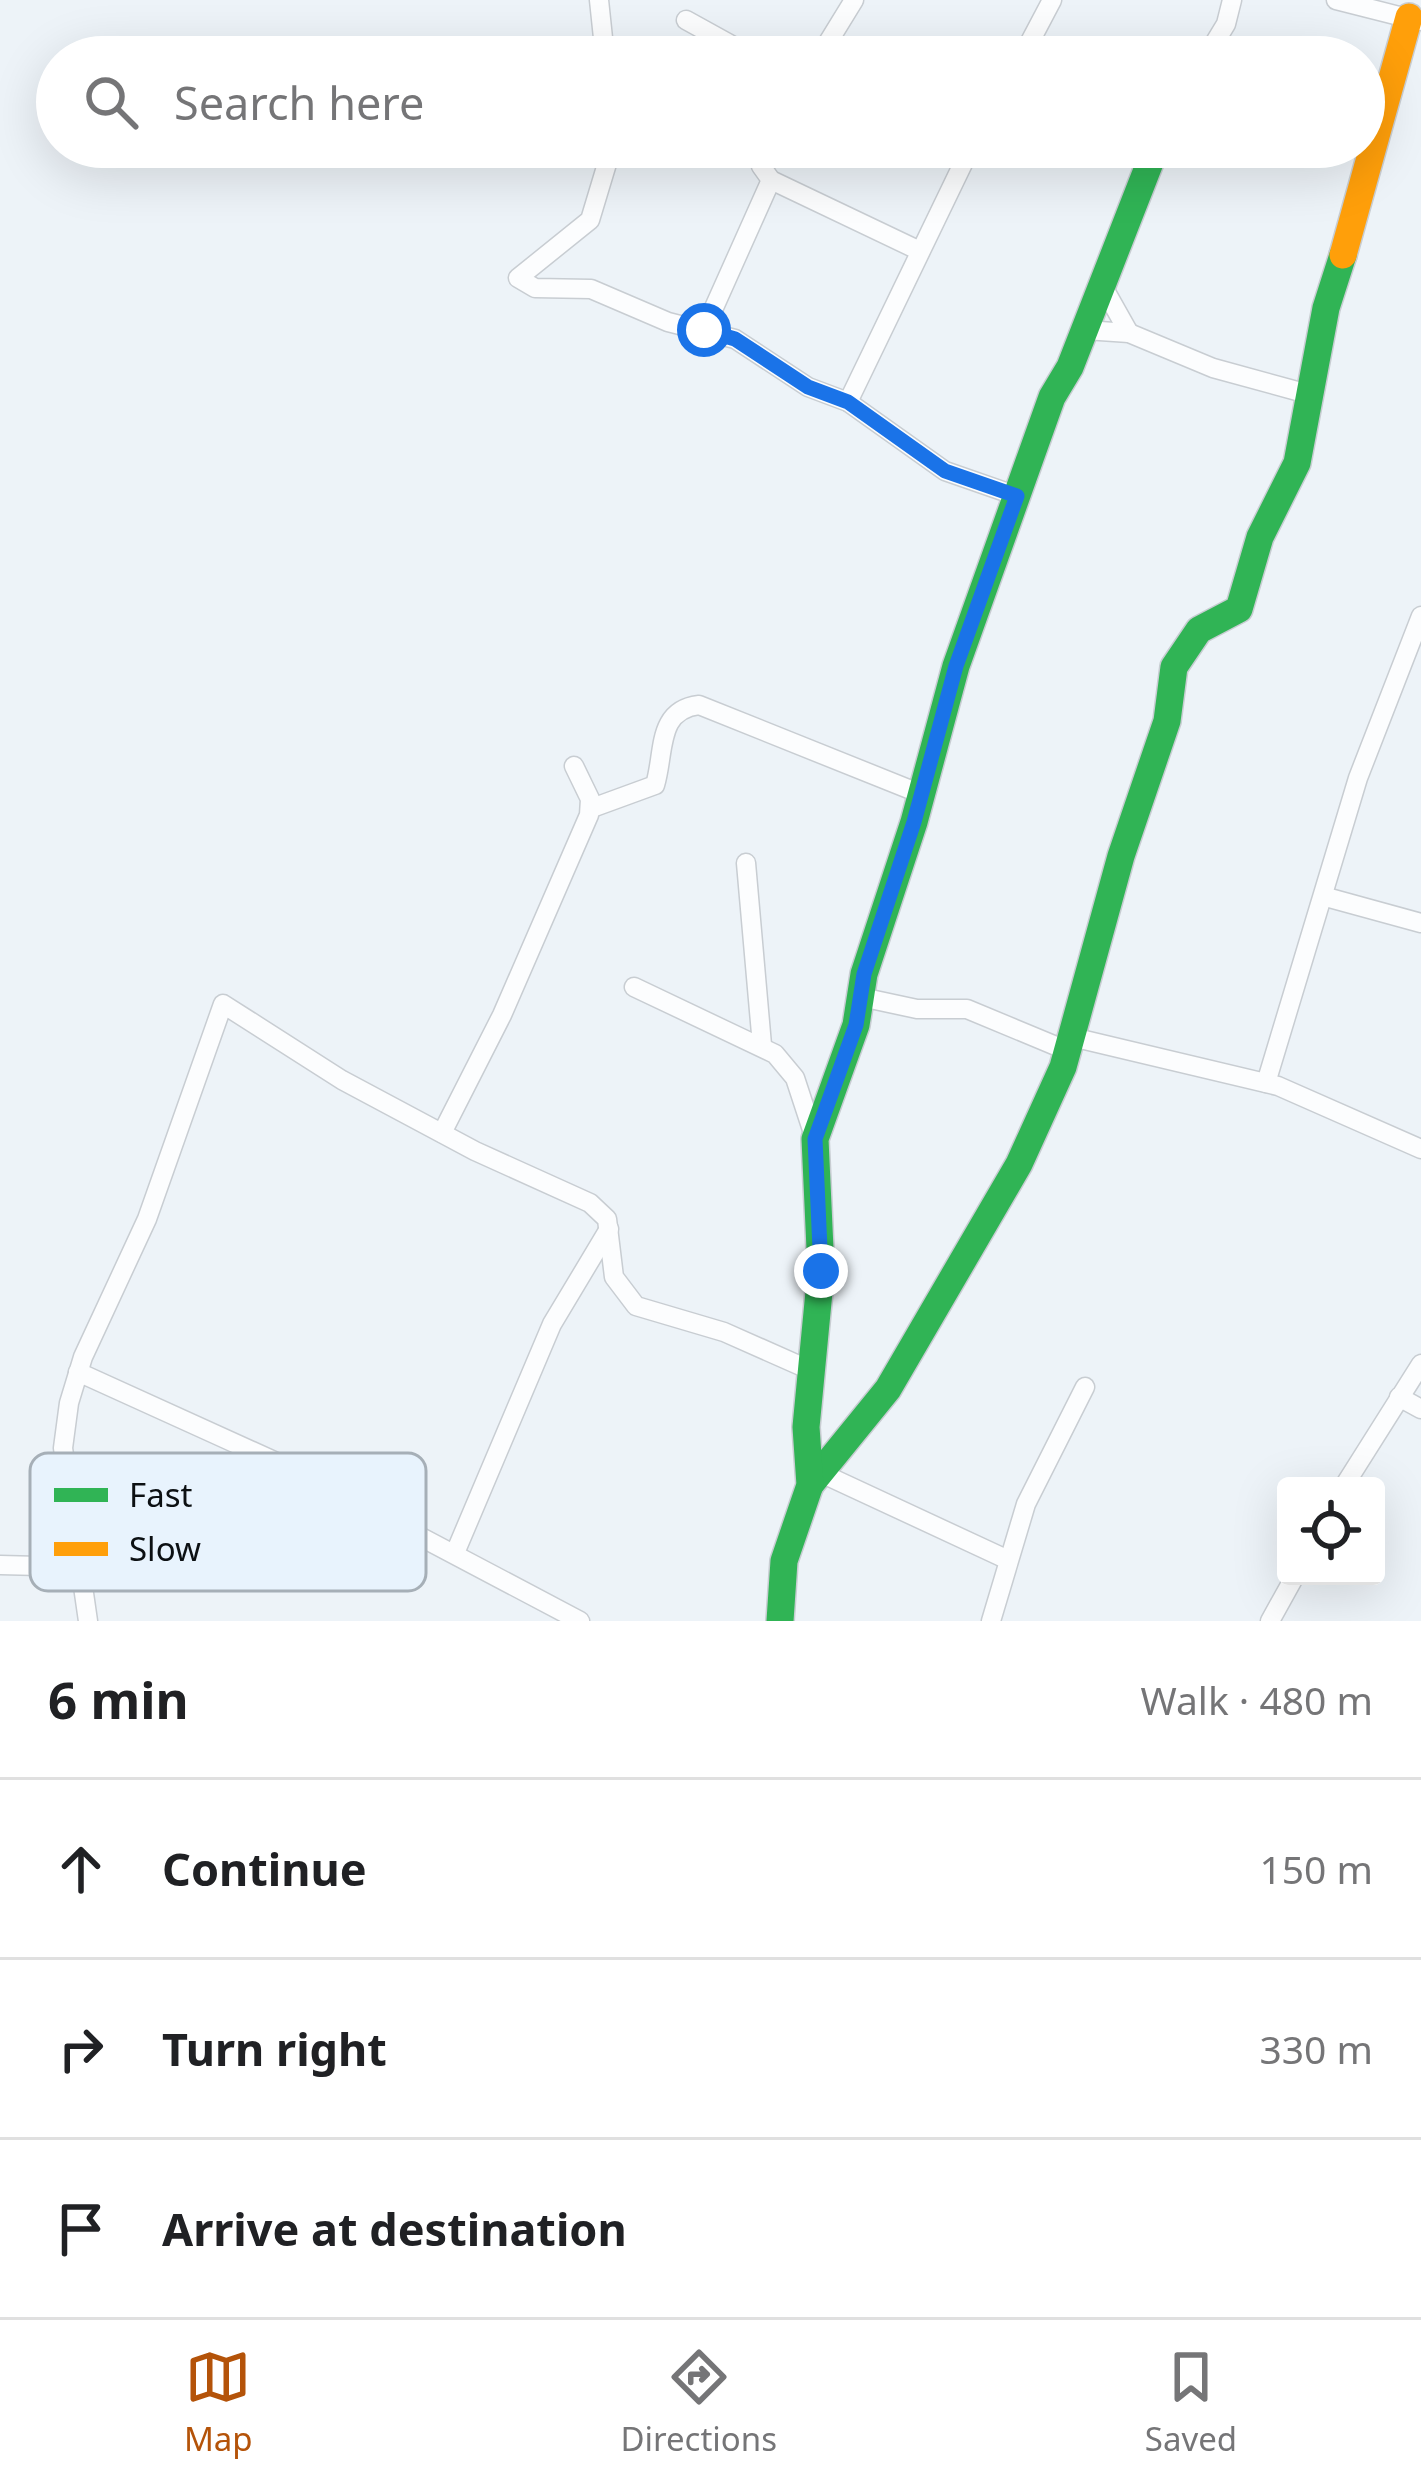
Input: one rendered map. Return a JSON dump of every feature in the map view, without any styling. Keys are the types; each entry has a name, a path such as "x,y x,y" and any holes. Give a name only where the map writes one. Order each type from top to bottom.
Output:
{"street":[{"path":"599,0 603,36"},
{"path":"832,36 854,0"},
{"path":"1033,36 1052,0"},
{"path":"1219,36 1232,0"},
{"path":"1336,0 1415,19 1385,119"},
{"path":"686,20 715,36"},
{"path":"605,168 590,220 518,278 535,288 591,289 668,322 735,339 808,387 848,402 945,471 1017,496"},
{"path":"762,168 771,180 920,251"},
{"path":"848,402 961,168"},
{"path":"815,1139 856,1025 956,666 1052,397 1085,330 1148,168"},
{"path":"780,1621 784,1561 815,1479 888,1389 943,1300 1019,1164 1070,1044 1121,856 1167,721 1174,667 1199,630 1239,610 1260,537 1297,464 1326,308 1370,168"},
{"path":"704,330 771,180"},
{"path":"1102,285 1129,333"},
{"path":"1085,330 1129,333 1213,368 1308,394"},
{"path":"1266,1083 1326,897 1358,778 1421,616"},
{"path":"442,1133 502,1015 592,808 655,785 668,721 677,711 699,705 921,794"},
{"path":"574,766 592,808"},
{"path":"746,863 761,1046"},
{"path":"1326,897 1421,923"},
{"path":"634,987 761,1046 795,1078 815,1139 821,1271 806,1427 815,1479"},
{"path":"861,998 917,1009 967,1010 1070,1044 1266,1083 1421,1149"},
{"path":"65,1453 78,1372 147,1219 224,1004 341,1080 590,1203 607,1219 614,1277 636,1306 724,1332 812,1371"},
{"path":"454,1553 552,1324 609,1229"},
{"path":"1350,1477 1421,1364"},
{"path":"78,1372 257,1453"},
{"path":"991,1621 1006,1559 1056,1437 1085,1387"},
{"path":"1399,1396 1421,1409"},
{"path":"815,1479 1006,1559"},
{"path":"426,1538 580,1621"},
{"path":"0,1565 30,1566"},
{"path":"1270,1621 1290,1585"},
{"path":"84,1591 88,1621"}],"traffic: fast":[{"path":"780,1621 784,1561 810,1485 806,1427 821,1271 815,1139 856,1025 864,974 914,822 956,666 1052,397 1070,367 1148,168"},
{"path":"810,1485 888,1389 1019,1164 1063,1067 1121,856 1167,721 1174,667 1199,630 1239,609 1260,537 1297,463 1326,308 1343,255"}],"traffic: slow":[{"path":"1385,104 1409,17"},
{"path":"1343,255 1367,168"}],"route":[{"path":"704,330 735,339 808,387 848,402 945,471 1017,496 956,666 914,822 864,974 856,1025 815,1139 821,1271"}]}
